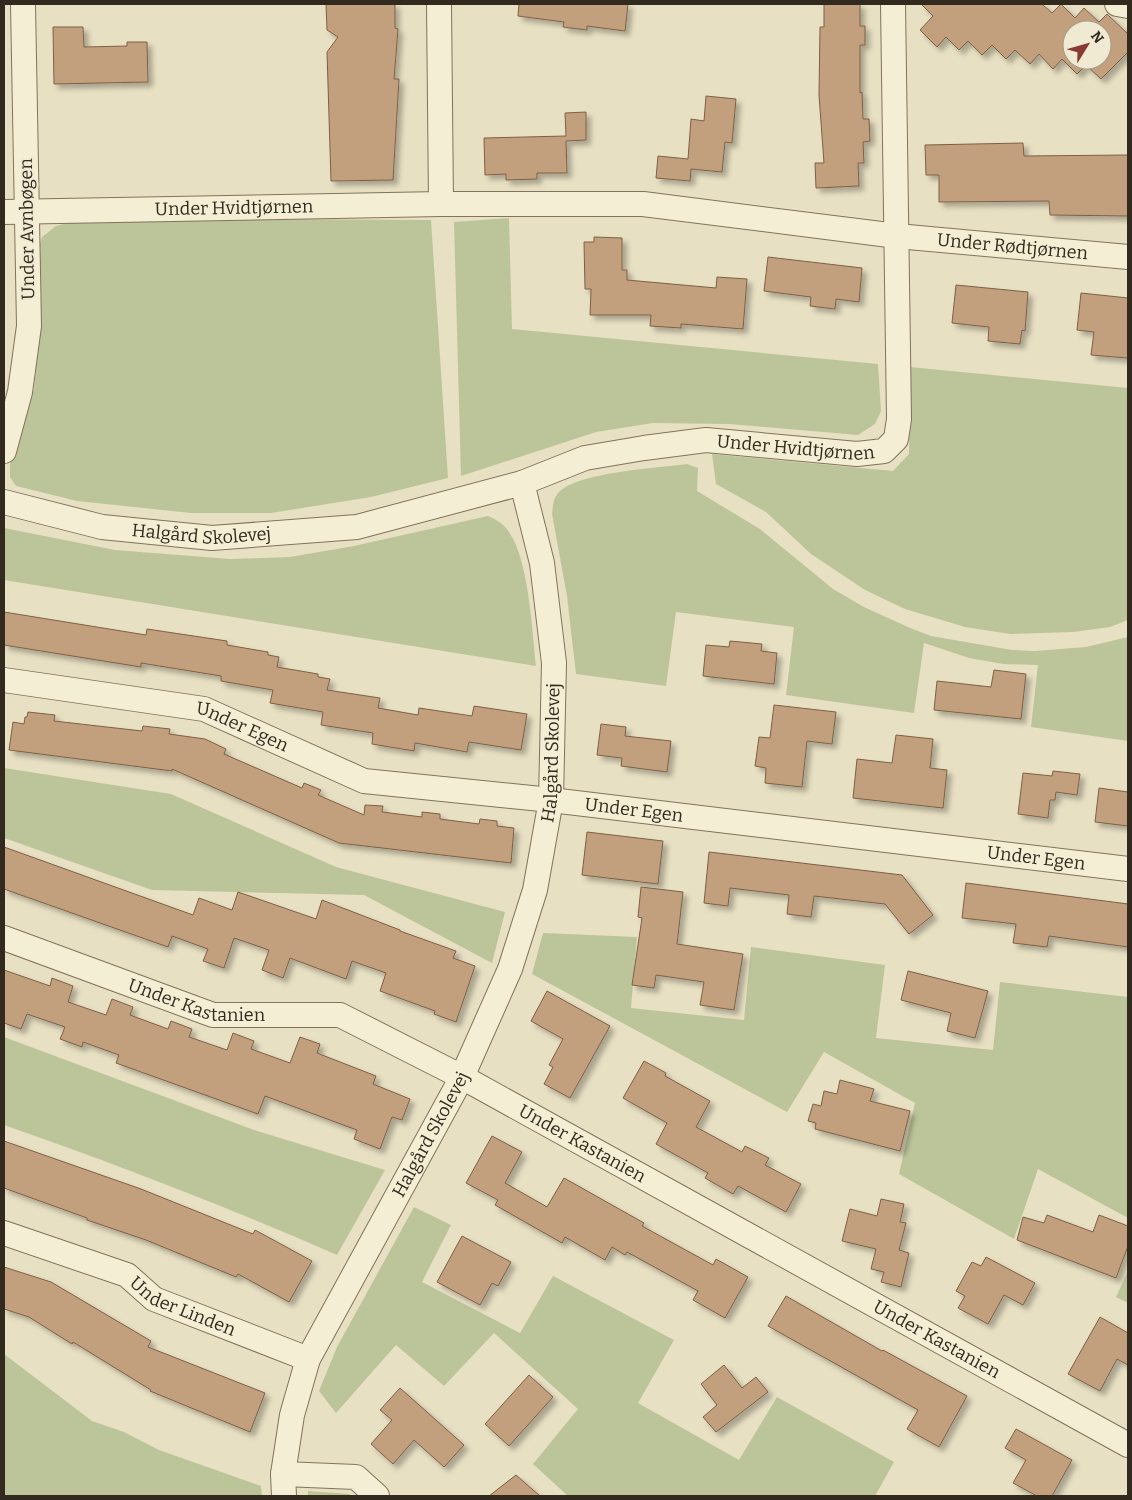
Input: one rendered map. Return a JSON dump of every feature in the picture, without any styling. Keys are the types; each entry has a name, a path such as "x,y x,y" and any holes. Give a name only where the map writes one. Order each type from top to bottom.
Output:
{"street":[{"name":"Under Avnbøgen","path":"4,451 20,392 29,326 24,4"},
{"path":"439,4 442,204"},
{"name":"Under Hvidtjørnen","path":"522,483 584,458 706,440 857,454 884,451 896,439 900,419 893,4"},
{"path":"1117,4 1128,6"},
{"name":"Under Hvidtjørnen","path":"4,212 442,204 643,204 897,236"},
{"name":"Under Rødtjørnen","path":"897,236 1128,257"},
{"name":"Halgård Skolevej","path":"4,502 102,527 212,538 357,527 522,483 542,563 554,664 551,800 533,899 510,969 462,1077 308,1359 292,1415 283,1485"},
{"name":"Under Egen","path":"4,680 204,709 364,781 551,800 1128,869"},
{"name":"Under Kastanien","path":"4,938 214,1015 340,1015 462,1077 1128,1445"},
{"name":"Under Linden","path":"4,1233 127,1275 154,1299 308,1359"},
{"path":"283,1485 356,1477 377,1496"}],"green space":[{"path":"86,218 431,220 448,478 371,497 271,513 191,513 77,501 16,486 10,477 10,464 34,389 39,332 37,254 42,237 56,226"},
{"path":"509,218 512,329 878,364 881,411 875,424 858,435 729,424 653,423 596,432 461,476 454,222"},
{"path":"910,367 1128,388 1128,620 1110,627 1073,632 1010,634 965,627 905,609 865,590 811,554 766,512 716,484 712,454 893,471 909,454"},
{"path":"687,464 698,468 697,491 760,529 833,589 864,607 910,628 931,636 1012,650 1035,651 1086,647 1128,637 1128,741 1031,727 1038,665 1003,664 969,658 924,643 914,713 786,695 794,627 676,612 666,686 576,674 567,596 552,514 556,497 559,492 569,485 601,475"},
{"path":"488,516 500,522 507,529 516,545 521,560 529,596 536,666 4,580 4,528 115,550 230,559 290,557 354,546"},
{"path":"4,768 171,794 336,867 505,912 492,963 364,895 152,890 4,838"},
{"path":"543,933 637,937 631,1008 744,1020 751,947 885,965 876,1038 993,1050 1000,982 1128,997 1128,1218 1038,1169 1014,1239 899,1174 915,1103 824,1052 787,1112 532,974"},
{"path":"4,1037 254,1130 385,1170 337,1255 171,1187 4,1125"},
{"path":"414,1207 451,1225 422,1282 520,1333 553,1276 674,1340 638,1403 739,1460 777,1397 894,1462 875,1496 568,1496 533,1464 578,1409 494,1333 444,1386 396,1345 336,1413 319,1391 337,1347"},
{"path":"1128,1271 1128,1303 1116,1297"},
{"path":"4,1354 92,1421 124,1432 159,1450 261,1486 262,1496 4,1496"},
{"path":"308,1491 349,1494 351,1496 308,1496"}],"building":[{"path":"326,4 395,4 395,28 398,29 394,79 399,79 393,180 331,181 327,52 338,37 327,30"},
{"path":"519,4 628,4 625,31 587,26 587,30 563,27 564,22 518,16"},
{"path":"824,4 860,4 860,26 865,26 865,45 860,45 860,93 862,92 863,119 869,119 870,141 863,142 864,163 858,163 859,186 816,188 815,163 824,163 819,95 820,27 824,27"},
{"path":"921,4 1042,4 1052,13 1061,4 1075,18 1084,8 1097,20 1062,20 1062,59 1053,69 1039,54 1030,64 1015,50 1006,59 992,45 982,55 968,41 959,50 946,37 937,47 920,30 933,16"},
{"path":"1107,14 1128,34 1128,52 1112,68 1112,20 1101,20"},
{"path":"53,27 83,27 84,47 127,46 127,42 147,42 148,82 54,84"},
{"path":"1073,70 1081,70 1077,74"},
{"path":"1091,70 1110,70 1101,79"},
{"path":"706,96 736,99 732,143 725,142 722,172 691,169 690,181 656,178 658,156 688,159 691,119 704,121"},
{"path":"586,112 586,140 566,141 567,173 537,173 537,179 506,180 506,174 485,175 484,138 566,136 565,113"},
{"path":"1023,143 1024,156 1128,155 1128,216 1050,215 1049,201 939,202 939,175 926,175 925,145"},
{"path":"594,237 622,238 622,270 627,270 627,280 716,288 717,277 747,279 743,329 681,324 681,328 650,326 651,315 590,315 591,289 585,289 584,242 594,242"},
{"path":"768,257 862,268 859,302 836,299 835,309 810,306 811,297 764,291"},
{"path":"956,285 1028,292 1025,331 1022,330 1020,344 988,341 989,327 952,323"},
{"path":"1081,293 1128,298 1128,358 1091,355 1094,332 1077,330"},
{"path":"4,612 146,635 147,629 227,641 227,645 268,652 268,655 279,657 277,667 318,674 318,677 330,679 327,690 380,698 378,708 418,715 419,708 472,716 474,706 527,714 521,750 469,742 467,752 415,743 414,751 372,744 373,733 321,725 323,712 270,703 273,690 221,681 221,676 141,663 141,667 4,645"},
{"path":"730,641 762,644 761,651 777,653 774,684 703,676 706,645 729,647"},
{"path":"994,670 1026,674 1021,719 934,710 937,681 991,687"},
{"path":"774,705 836,712 832,744 807,741 802,787 765,783 766,768 755,766 759,737 770,738"},
{"path":"28,712 55,715 54,721 142,731 143,726 170,729 169,734 205,739 226,749 224,754 302,788 304,783 321,790 318,795 364,815 365,805 383,806 382,812 422,817 422,812 440,814 440,819 479,824 480,819 497,821 497,826 514,828 511,863 339,843 172,769 172,771 9,750 13,722 24,724"},
{"path":"601,724 626,727 625,736 671,741 667,772 621,766 622,758 597,755"},
{"path":"896,735 933,739 930,768 947,770 943,808 853,798 857,759 892,763"},
{"path":"1053,771 1080,774 1077,795 1056,792 1055,800 1050,800 1048,818 1018,814 1023,773 1052,776"},
{"path":"1099,788 1128,792 1128,826 1095,822"},
{"path":"587,832 663,841 658,884 582,875"},
{"path":"4,847 193,915 199,898 232,910 238,892 316,919 322,900 456,951 453,958 475,966 456,1022 434,1014 435,1011 380,991 386,973 352,961 346,979 290,958 283,978 262,970 269,950 234,938 224,968 203,961 208,949 172,936 168,947 4,889"},
{"path":"709,852 902,875 933,915 909,934 885,904 814,896 811,917 787,914 789,895 730,888 728,906 704,903"},
{"path":"966,883 1128,904 1128,947 1049,936 1047,947 1013,943 1016,924 962,918"},
{"path":"641,887 683,892 677,944 743,954 734,1010 700,1005 704,982 656,975 654,988 632,985 642,918 638,917"},
{"path":"4,970 50,986 52,978 73,986 68,1002 106,1015 112,999 133,1007 130,1015 168,1029 171,1021 192,1029 189,1037 227,1050 233,1033 254,1041 251,1049 290,1063 300,1037 320,1044 317,1053 376,1076 373,1084 410,1099 402,1120 392,1117 380,1149 354,1139 357,1130 265,1096 258,1114 116,1063 119,1055 83,1042 82,1047 60,1039 65,1027 27,1014 21,1029 4,1023"},
{"path":"908,971 988,991 975,1038 947,1031 951,1013 901,1000"},
{"path":"547,991 610,1026 570,1098 544,1084 553,1067 549,1065 563,1039 531,1021"},
{"path":"644,1061 666,1073 665,1076 710,1101 696,1127 742,1152 745,1146 769,1158 765,1165 801,1184 786,1212 738,1186 733,1194 705,1178 708,1173 656,1144 667,1123 623,1098"},
{"path":"840,1080 874,1089 870,1101 910,1111 900,1151 815,1129 816,1123 808,1121 813,1104 821,1106 824,1091 837,1094"},
{"path":"492,1136 522,1152 505,1183 547,1207 564,1178 644,1223 642,1226 713,1265 716,1259 748,1277 725,1318 693,1300 698,1291 627,1252 625,1255 612,1247 605,1260 565,1237 562,1243 495,1205 498,1200 466,1183"},
{"path":"4,1141 141,1189 253,1234 255,1230 312,1261 289,1302 238,1274 236,1277 146,1240 87,1220 87,1218 4,1188"},
{"path":"881,1199 904,1204 900,1222 906,1223 899,1250 909,1253 901,1287 881,1282 884,1272 871,1269 876,1249 842,1241 850,1209 877,1216"},
{"path":"1047,1215 1093,1232 1099,1215 1128,1226 1128,1246 1116,1278 1017,1240 1023,1217 1044,1223"},
{"path":"462,1236 511,1262 498,1286 492,1283 480,1305 437,1282"},
{"path":"986,1257 1035,1283 1023,1305 1004,1295 988,1324 958,1308 965,1296 956,1291 972,1262 981,1266"},
{"path":"4,1267 51,1282 151,1341 148,1347 265,1393 250,1432 150,1391 73,1342 72,1344 29,1317 4,1309"},
{"path":"786,1296 882,1351 967,1396 939,1447 907,1429 918,1410 768,1326"},
{"path":"1100,1317 1128,1333 1128,1365 1117,1359 1100,1391 1068,1374"},
{"path":"724,1365 742,1388 756,1377 768,1392 716,1432 703,1417 717,1405 701,1384"},
{"path":"529,1375 553,1397 509,1446 485,1424"},
{"path":"400,1388 464,1445 444,1467 414,1440 393,1464 371,1444 392,1420 380,1410"},
{"path":"1016,1429 1072,1460 1052,1496 1037,1496 1013,1483 1026,1460 1005,1448"},
{"path":"516,1475 540,1496 489,1496"}]}
